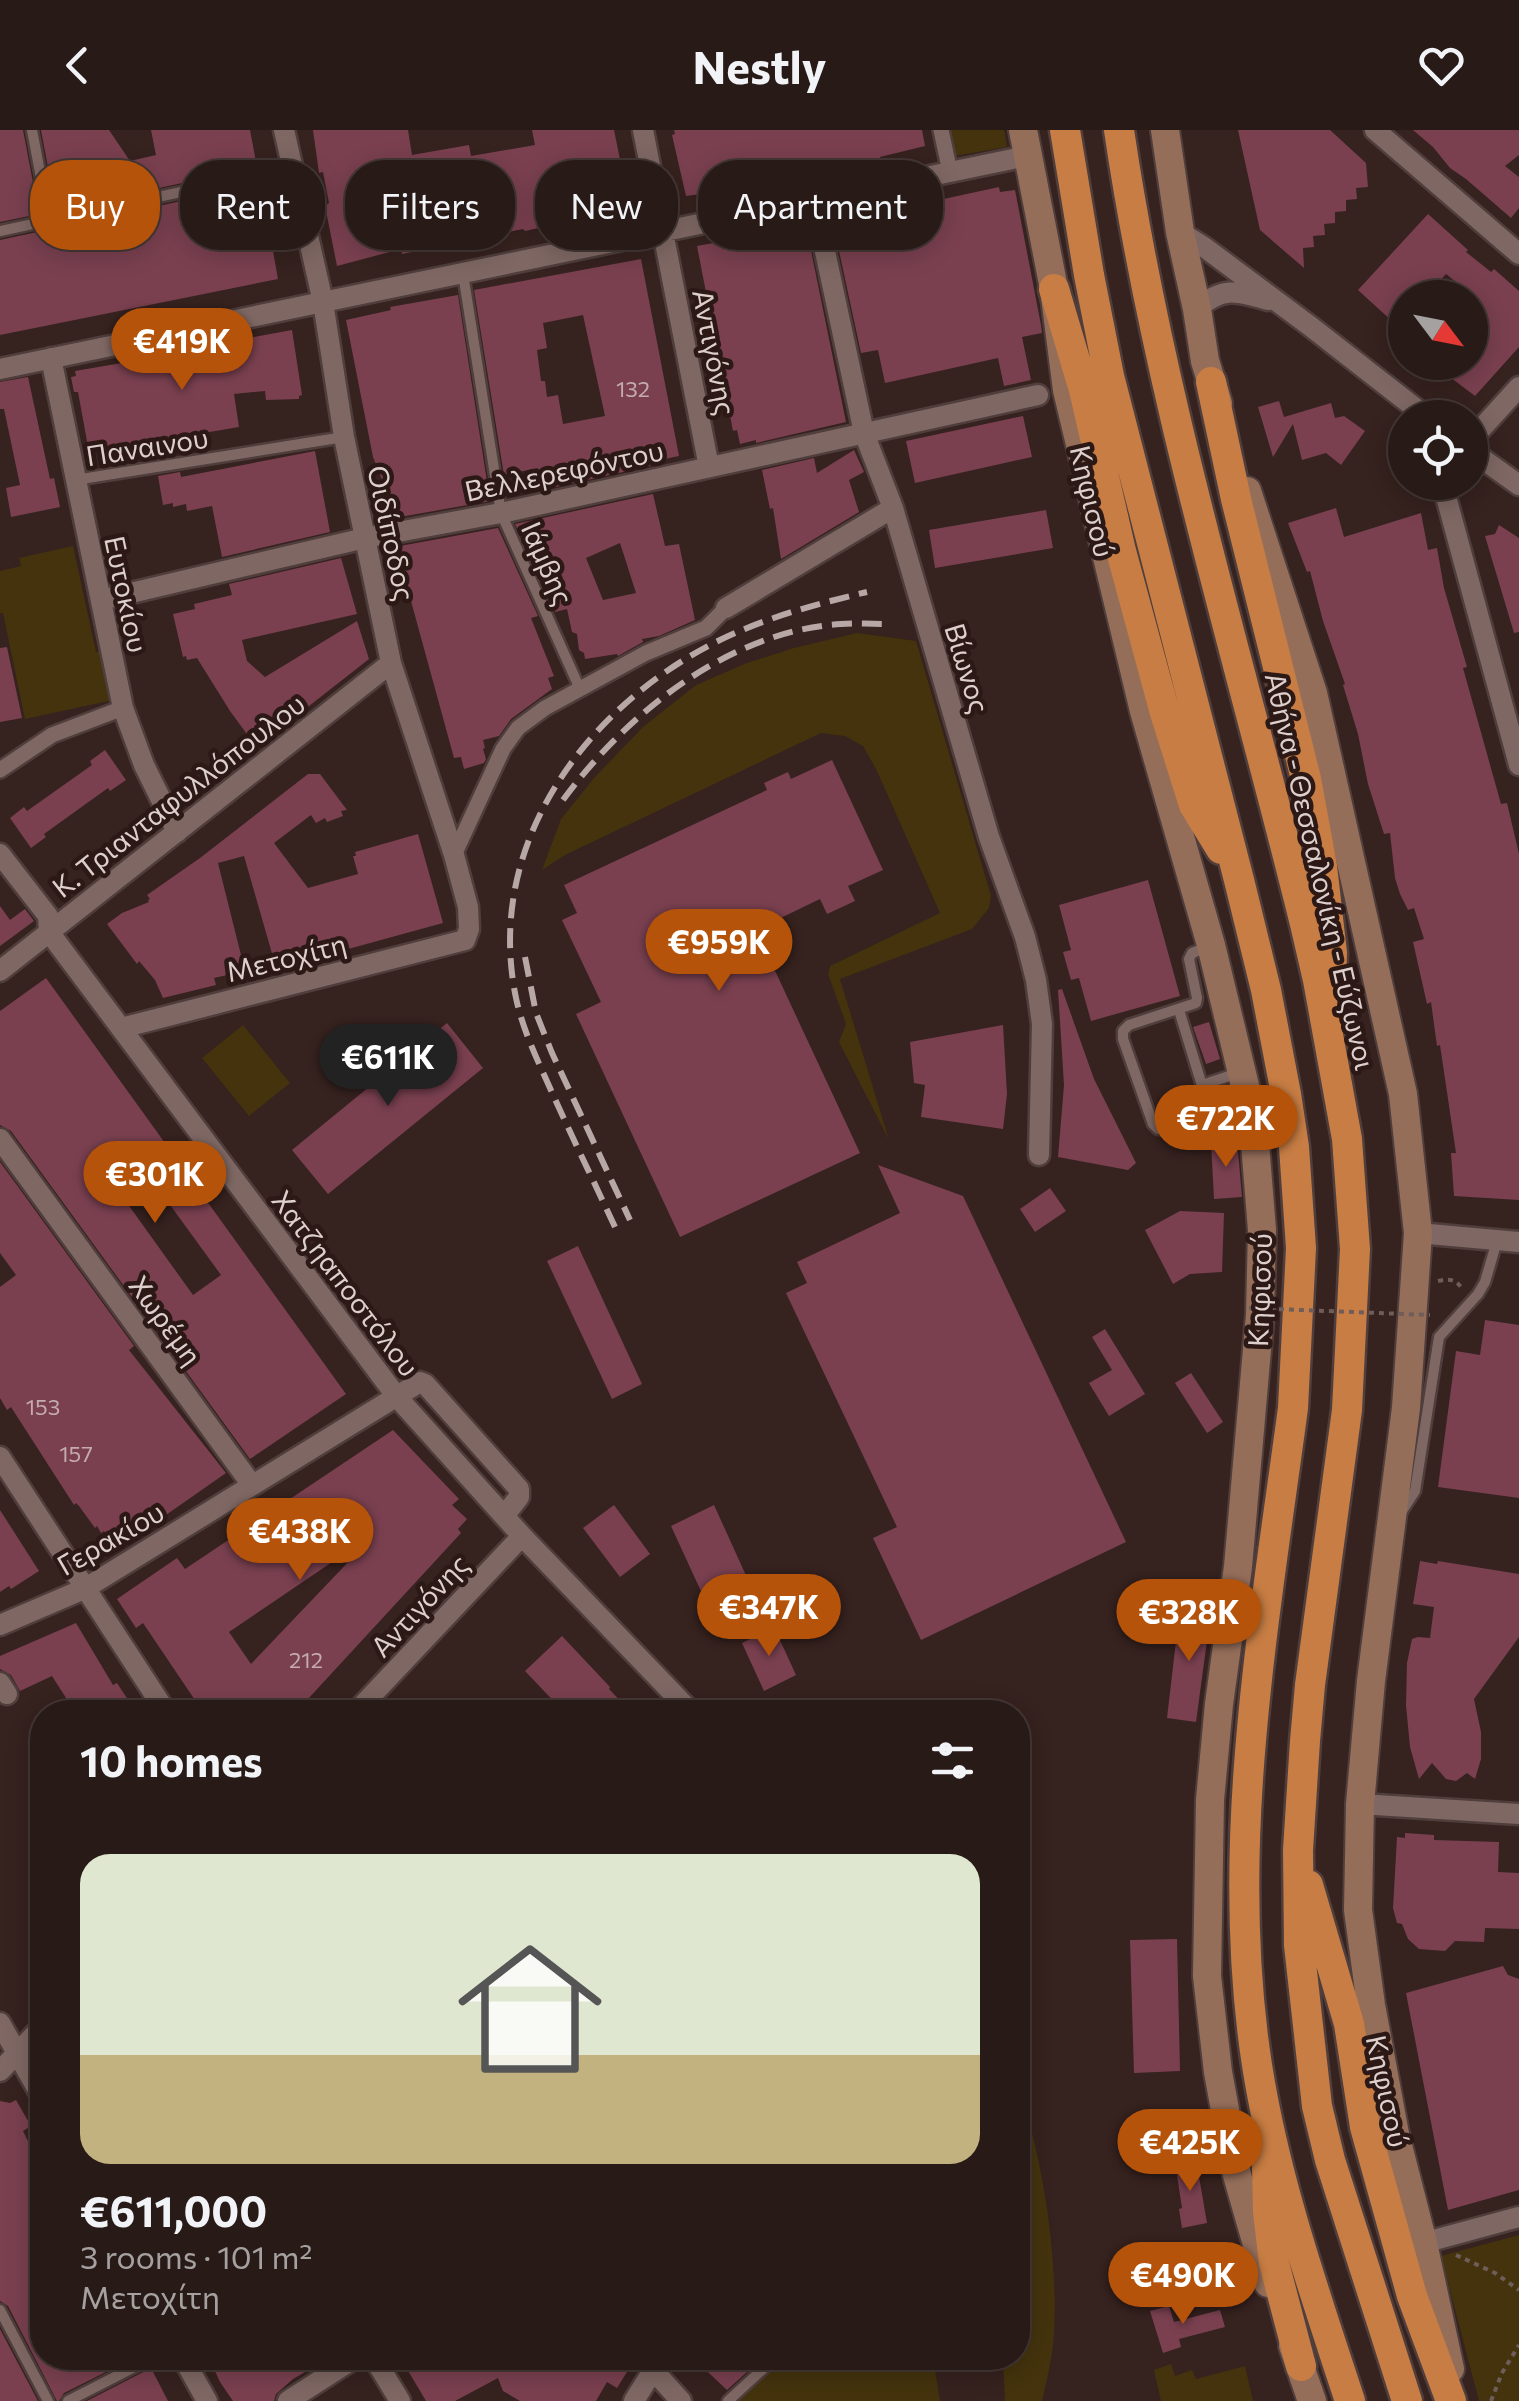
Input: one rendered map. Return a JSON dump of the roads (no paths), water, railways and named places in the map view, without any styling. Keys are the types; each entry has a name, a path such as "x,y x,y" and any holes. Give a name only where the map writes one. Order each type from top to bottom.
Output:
{"highway":[{"path":"1065,130 1109,376 1240,880 1266,990 1294,1148 1301,1248 1293,1408 1257,1679 1244,1900 1250,2006 1266,2116 1312,2286 1349,2397"},
{"name":"Αθήνα - Θεσσαλονίκη - Εύζωνοι","path":"1119,130 1158,346 1318,980 1347,1138 1355,1249 1352,1340 1310,1685 1298,1850 1299,1946 1317,2106 1330,2160 1403,2389"},
{"path":"1054,288 1084,390 1121,550 1194,805 1240,880"},
{"path":"1211,382 1306,779 1322,866 1332,953 1329,1040"},
{"path":"1298,1850 1349,2024 1365,2127 1412,2296 1454,2401"},
{"path":"1266,2116 1268,2212 1274,2264 1301,2366"}],"main road":[{"name":"Κηφισού","path":"1166,130 1180,232 1205,360 1313,693 1403,1094 1418,1233 1410,1362 1360,1804 1358,1910 1370,2005 1395,2134 1424,2242 1454,2401"},
{"name":"Κηφισού","path":"1026,143 1054,288 1067,390 1127,645 1211,946 1252,1120 1262,1230 1260,1297 1239,1558 1210,1800 1207,1976 1218,2072 1237,2176 1263,2271 1312,2401"}],"street":[{"name":"Οιδίποδος","path":"284,130 290,160"},
{"name":"Αντιγόνης","path":"643,130 649,160"},
{"path":"941,130 950,172"},
{"path":"1375,130 1519,254"},
{"path":"943,173 1026,143"},
{"path":"1180,232 1405,400"},
{"name":"Οιδίποδος","path":"310,250 390,663 454,854 468,907 465,940"},
{"path":"0,369 572,250"},
{"name":"Αντιγόνης","path":"667,250 709,467"},
{"name":"Βίωνος","path":"825,250 864,433 893,508 989,837 1036,980 1042,1024 1039,1155"},
{"path":"1197,309 1218,294 1231,292 1278,303"},
{"name":"Ευτοκίου","path":"51,358 123,708 144,765 177,832"},
{"path":"1488,421 1519,387"},
{"name":"Βελλερεφόντου","path":"101,600 364,538 1038,395"},
{"path":"1488,463 1519,485"},
{"path":"1447,500 1514,729 1519,765"},
{"path":"454,854 496,764 518,728 545,708 646,653 706,628 726,608 893,508"},
{"name":"Κ. Τριανταφυλλόπουλου","path":"0,970 390,663"},
{"path":"0,770 52,735 123,708"},
{"name":"Χατζηαποστόλου","path":"0,854 48,916 49,932 397,1398 679,1700"},
{"name":"Μετοχίτη","path":"121,1028 465,940"},
{"name":"Χωρέμη","path":"0,1139 252,1486"},
{"path":"1418,1233 1519,1242"},
{"path":"397,1398 414,1384 425,1384 514,1480 519,1497 504,1516"},
{"name":"Γερακίου","path":"0,1624 84,1588 397,1398"},
{"path":"0,1457 158,1700"},
{"name":"Αντιγόνης","path":"367,1700 522,1536"},
{"path":"1360,1804 1519,1814"},
{"path":"0,2023 9,2048 30,2079"},
{"path":"0,2072 9,2048"},
{"path":"1424,2242 1519,2217"},
{"path":"189,2370 206,2401"},
{"path":"288,2401 336,2370"},
{"path":"381,2370 400,2401"},
{"path":"634,2401 648,2370"},
{"path":"659,2370 681,2401"}],"lane":[{"path":"32,130 38,160"},
{"path":"0,230 30,224"},
{"name":"Ιάμβης","path":"462,273 501,512 580,690"},
{"name":"Παναινου","path":"75,480 344,437"},
{"path":"1179,1010 1208,1110 1203,1116 1164,1130 1153,1124 1123,1031 1129,1025 1196,1004 1198,998 1188,959 1192,953 1211,946"},
{"path":"1202,1086 1242,1072"},
{"path":"1410,1362 1424,1346 1440,1337 1478,1294 1497,1240"},
{"path":"1393,1520 1415,1491 1440,1337"},
{"path":"0,2310 30,2367"},
{"path":"32,2370 48,2401"},
{"path":"68,2401 129,2370"},
{"path":"728,2401 762,2370"}],"railway":[{"path":"615,1227 538,1061 516,998 510,941 515,887 531,836 555,787 587,743 625,704 668,670 753,626 867,592"},
{"path":"563,800 618,737 650,708 721,660 759,642 800,630 841,624 888,624"},
{"path":"525,957 536,1013 630,1220"}]}
